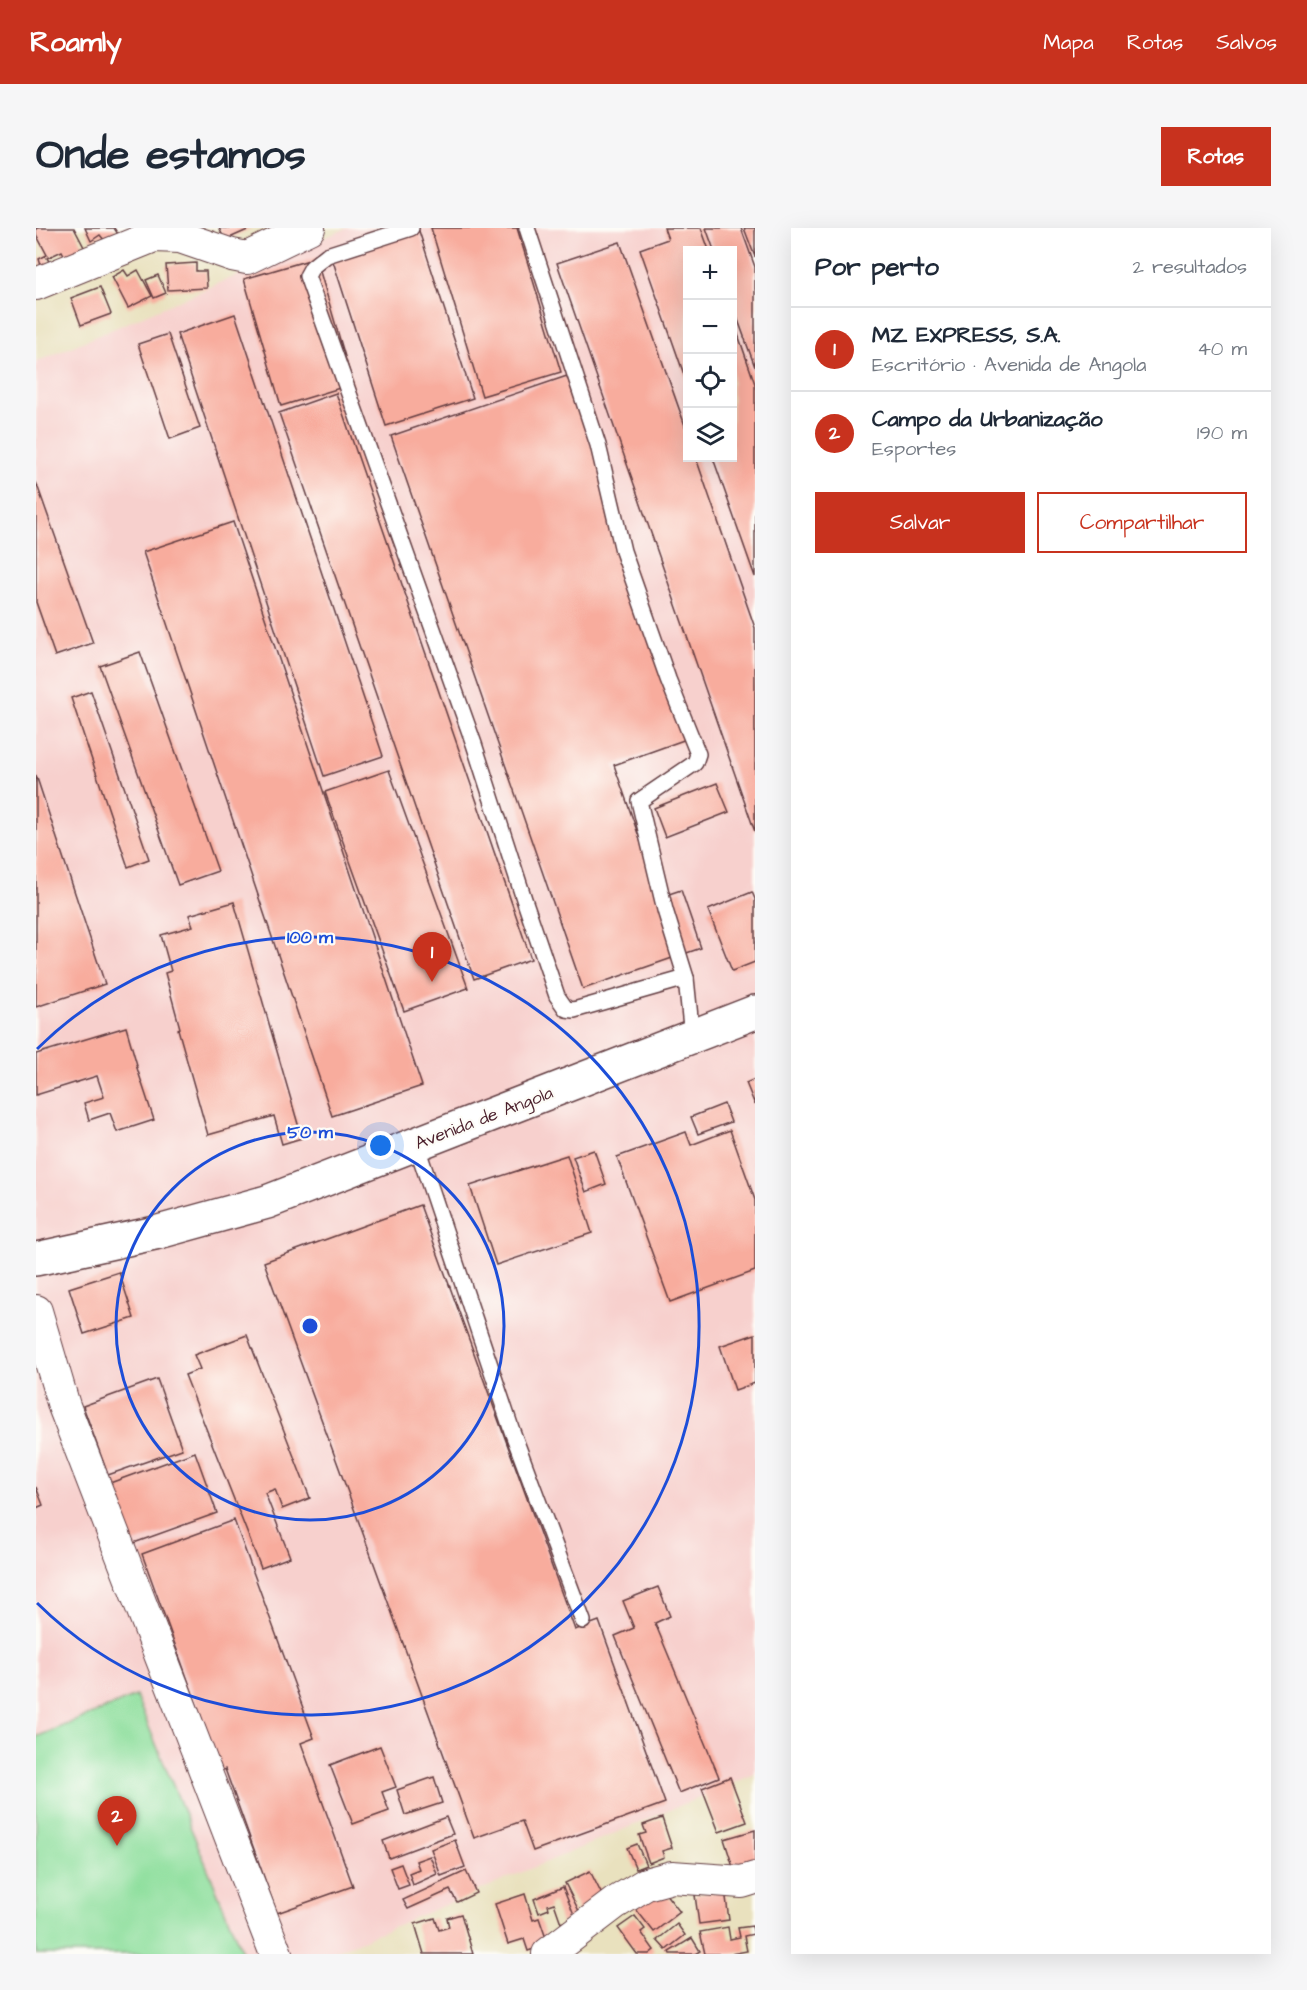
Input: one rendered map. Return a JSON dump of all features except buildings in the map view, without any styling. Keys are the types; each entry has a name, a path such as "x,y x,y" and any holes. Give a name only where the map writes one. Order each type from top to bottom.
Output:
{"main road":[{"name":"Avenida de Angola","path":"36,1259 155,1233 267,1202 755,1012"}],"street":[{"path":"36,285 154,236 180,237 232,255 248,258 309,228"},
{"path":"36,1311 64,1406 276,1954"},
{"path":"552,1953 615,1903 646,1884 672,1877 742,1882 755,1878"}],"lane":[{"path":"411,228 327,255 312,267 307,276 463,711 557,996 566,1009 574,1010 686,978"},
{"path":"527,228 598,445 623,550 668,679 698,754 695,763 639,801 665,909 686,978 692,1037"},
{"path":"417,1144 512,1431 583,1621"}],"shaded area":[{"path":"347,228 755,228 755,1774 329,1954 36,1954 36,362"}],"green space":[{"path":"136,1696 243,1954 36,1954 36,1737"}],"place":[{"name":"MZ EXPRESS, S.A.","path":"432,982"},
{"name":"Campo da Urbanização","path":"117,1846"}]}
